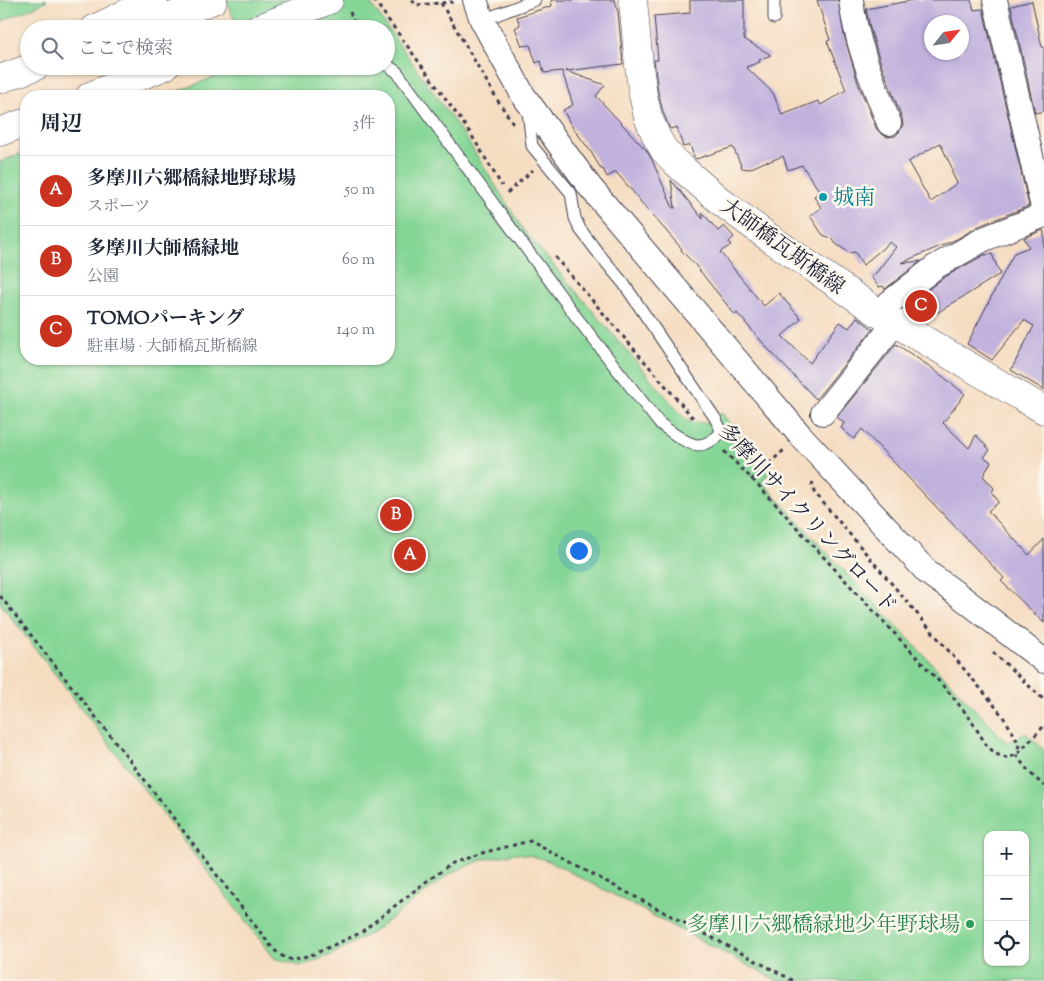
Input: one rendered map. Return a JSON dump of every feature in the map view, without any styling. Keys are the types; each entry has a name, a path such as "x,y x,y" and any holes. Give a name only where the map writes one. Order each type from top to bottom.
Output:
{"main road":[{"path":"113,20 154,0"},
{"path":"163,20 213,0"},
{"name":"大師橋瓦斯橋線","path":"633,0 639,66 644,103 648,117 664,150 692,178 767,236 888,319 1044,410"},
{"path":"287,20 339,4"},
{"path":"0,77 20,66"},
{"path":"0,77 20,71"},
{"path":"105,90 142,75"},
{"path":"0,132 20,124"}],"street":[{"path":"851,0 853,21 889,123"},
{"path":"823,413 888,319 889,303 935,267 984,239 1044,213 995,0"},
{"path":"470,7 523,95 590,187 800,435 928,573 1044,662"}],"lane":[{"path":"470,7 536,0"},
{"path":"774,0 774,18"},
{"path":"395,71 576,318 659,423 685,441 698,445 713,440 722,432 714,418 624,284 580,229 575,218 572,193 532,146 529,119 523,95"}],"path":[{"path":"374,0 389,20"},
{"path":"412,0 416,5 441,3 470,7"},
{"path":"441,3 471,54"},
{"path":"339,4 350,20"},
{"path":"395,29 469,131 511,200"},
{"path":"507,193 538,166"},
{"name":"多摩川サイクリングロード","path":"554,256 713,440 760,488 947,690 969,717 987,746 996,754 1006,758 1016,754 1019,745 1015,734 1006,721 814,492 812,485 815,480"},
{"path":"752,480 786,448"},
{"path":"0,596 125,754 267,942 282,956 292,960 314,954 360,933 453,863 482,853 530,841 794,981"},
{"path":"1044,726 1016,754 1029,772 1044,786"}],"green space":[{"path":"0,0 47,0 0,22"},
{"path":"226,0 368,0 382,20 234,20"},
{"path":"395,38 467,140 524,231 687,421 706,423 722,413 754,457 769,473 764,479 765,485 1007,743 1026,733 1044,750 1044,981 778,981 549,861 516,853 482,860 451,873 373,932 331,955 301,966 274,958 0,603 0,162 20,154 20,365 395,365 395,90 181,90 219,75 395,75"}],"building":[{"path":"551,0 615,0 623,64 566,71 605,85 596,96 647,151 673,208 675,208 671,180 703,219 702,212 718,231 724,226 734,237 729,242 731,245 720,252 764,306 779,293 801,319 782,336 810,363 840,322 849,328 857,317 873,329 816,399 737,313 735,315 616,172 607,177 571,125 563,110 573,105 562,71 544,73 541,61 536,63 530,45 522,46 515,28 520,25 517,17 552,6"},
{"path":"690,0 744,0 744,39 771,55 759,60 760,62 746,67 773,93 782,115 818,101 821,105 846,90 827,41 830,40 817,0 838,0 844,35 858,83 876,128 881,134 888,137 895,136 900,131 903,124 902,118 879,58 866,9 914,0 971,0 974,10 983,9 1029,206 979,226 957,239 901,263 921,261 885,289 883,286 879,287 871,277 896,247 890,242 863,265 855,252 849,253 835,243 833,239 823,235 810,216 821,208 814,196 820,192 802,165 788,170 783,156 749,169 742,168 733,147 696,159 690,145 683,147 677,127 670,129 658,92 654,60 658,60 654,16 690,13","holes":["940,143 952,168 952,173 957,183 931,202 908,162"]},
{"path":"1032,1 1042,47 1044,47 1044,111 1035,113 1011,6"},
{"path":"1043,230 1044,390 1011,370 1034,326 1024,320 992,360 967,344 1014,253 1029,247 1024,238"},
{"path":"992,254 1000,274 937,313 924,293 943,278 984,255"},
{"path":"896,344 932,368 965,394 943,423 969,448 976,435 990,450 984,457 991,462 983,476 994,488 992,493 999,502 988,511 1029,555 1044,539 1044,623 1001,581 1004,578 862,429 854,439 841,428 844,423 837,417"}],"place":[{"name":"城南","path":"823,197"},
{"name":"TOMOパーキング","path":"921,306"},
{"name":"多摩川大師橋緑地","path":"396,515"},
{"name":"多摩川六郷橋緑地野球場","path":"410,555"},
{"name":"多摩川六郷橋緑地少年野球場","path":"970,924"}]}
